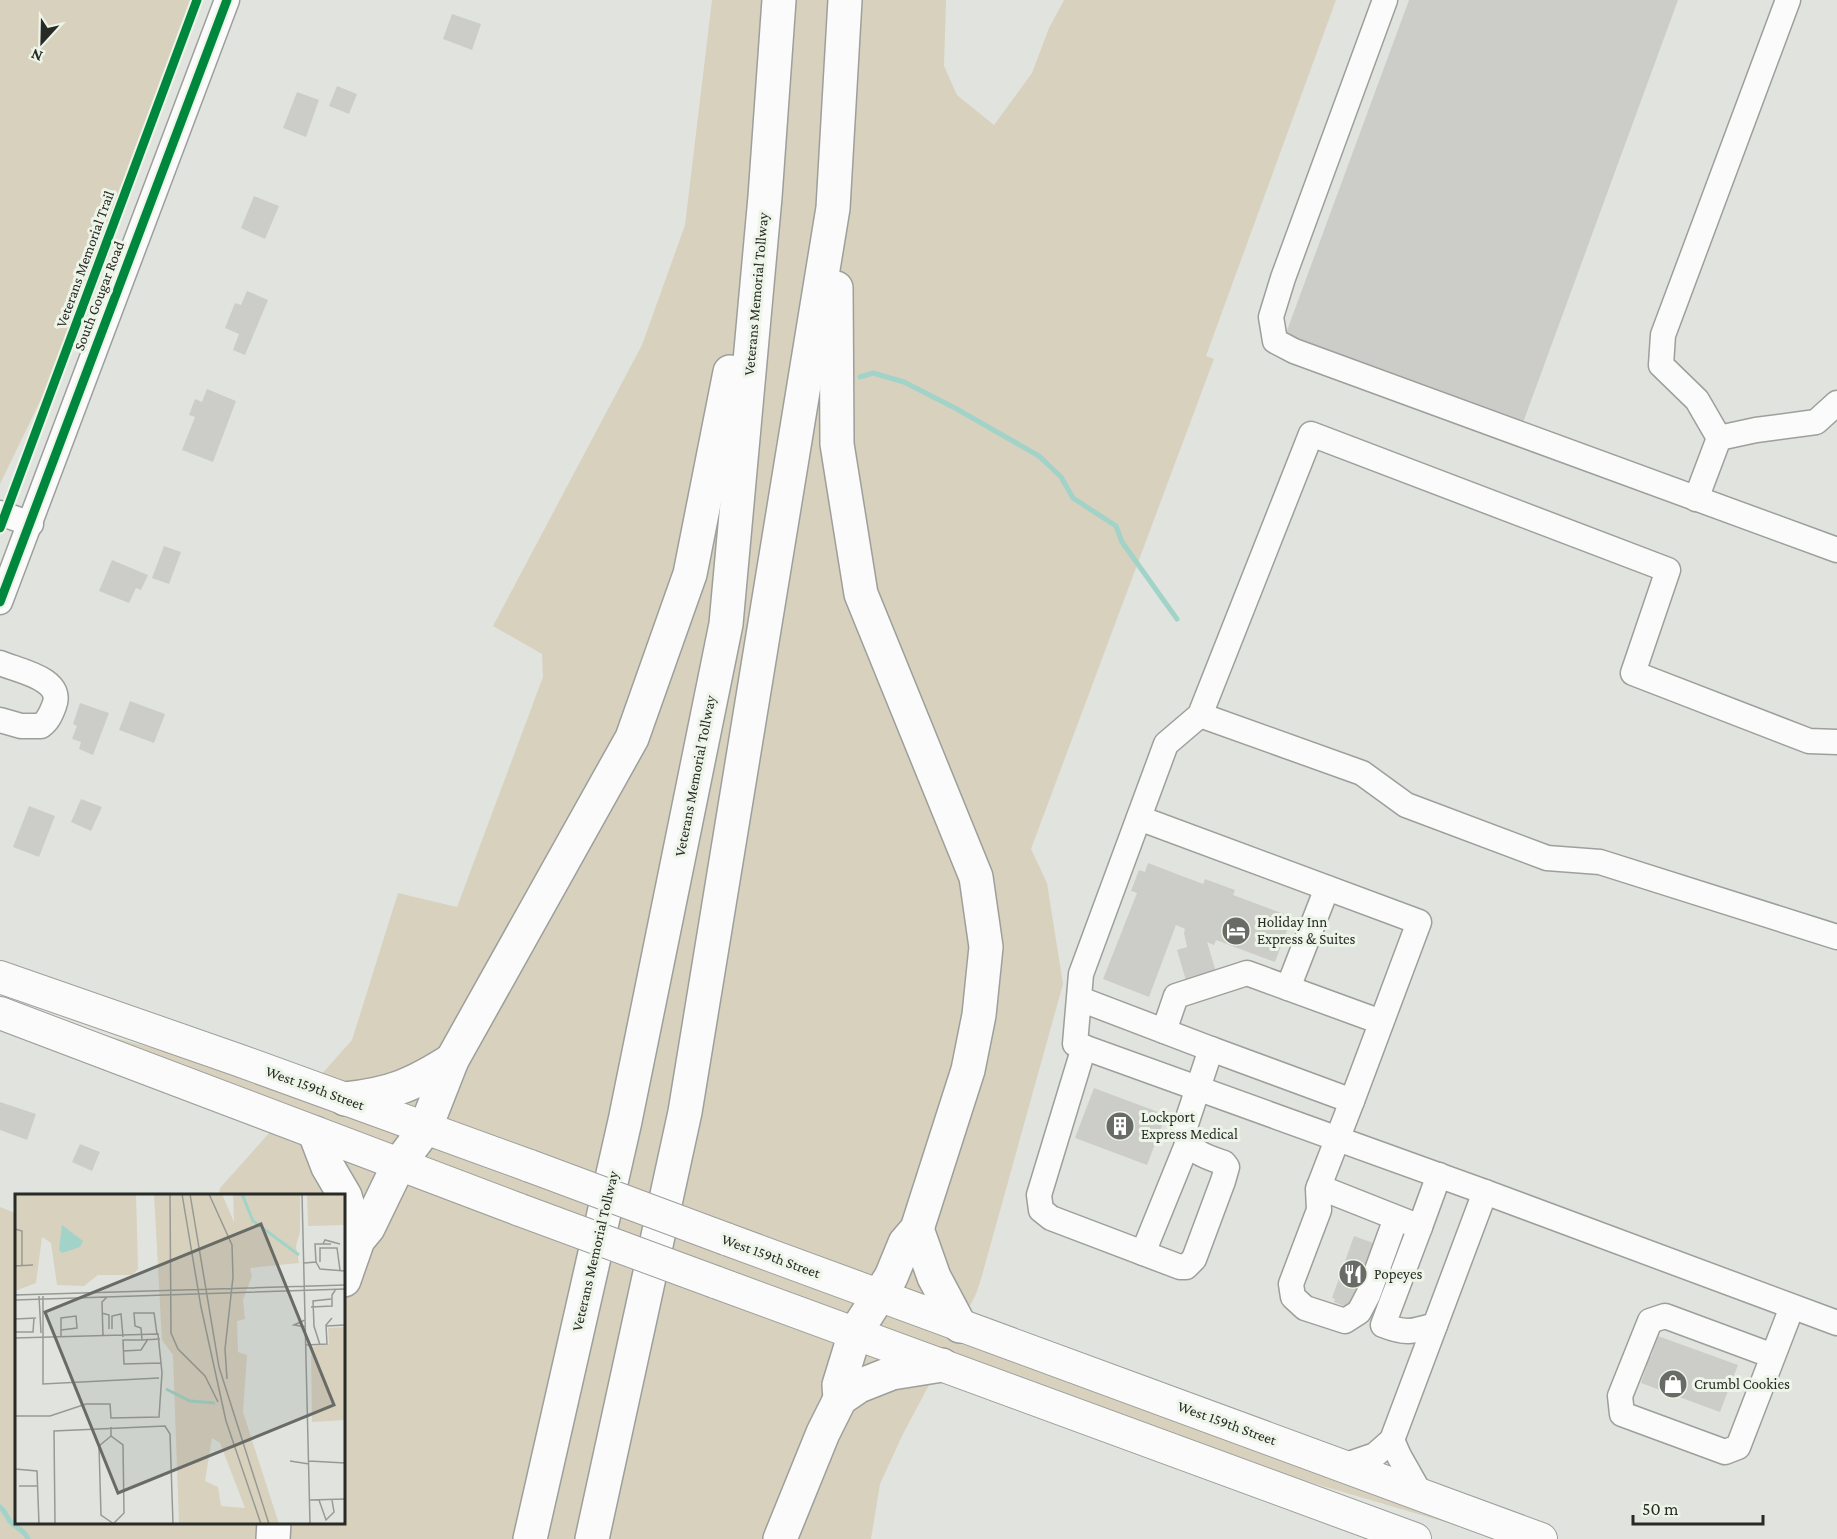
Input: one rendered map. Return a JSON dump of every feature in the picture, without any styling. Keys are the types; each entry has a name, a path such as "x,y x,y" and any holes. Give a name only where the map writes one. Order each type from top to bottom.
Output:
{"highway":[{"name":"Veterans Memorial Tollway","path":"530,1539 625,1121 726,624 765,197 779,0"},
{"path":"592,1539 685,1112 833,208 845,0"},
{"path":"836,169 837,444 861,594 976,877 986,946 979,1015 968,1070 917,1228 905,1243 891,1277 855,1333 838,1385 840,1399"},
{"path":"345,1277 358,1240 368,1228 399,1164 424,1129 452,1060 632,738 690,574 765,197"},
{"path":"345,1099 390,1092 421,1080 452,1060"},
{"path":"315,1133 328,1167 344,1194"},
{"path":"345,1196 358,1240"},
{"path":"917,1228 934,1277 960,1326"},
{"path":"780,1539 823,1432 840,1399 860,1386 892,1373 942,1365"}],"main road":[{"name":"West 159th Street","path":"0,977 530,1166 1540,1539"},
{"path":"0,1013 519,1210 1415,1539"}],"street":[{"name":"South Gougar Road","path":"0,602 227,0"},
{"path":"1385,0 1283,278 1272,317 1275,341 1294,351 1837,550"},
{"path":"1719,438 1697,400 1661,365 1663,335 1788,0"},
{"path":"1719,438 1756,430 1816,422 1837,403"},
{"path":"1837,742 1809,741 1633,672 1668,570 1311,434 1200,715 1166,744 1081,974 1075,1044 1485,1192 1837,1323"},
{"path":"1696,499 1719,438"},
{"path":"0,513 31,524"},
{"path":"0,663 48,683 55,688 57,696 49,717 41,726 21,726 0,720"},
{"path":"1200,715 1362,773 1406,805 1547,858 1600,862 1837,937"},
{"path":"1139,818 1419,922 1319,1187 1319,1210 1292,1284 1293,1297 1305,1308 1345,1321 1359,1312 1368,1295 1396,1218"},
{"path":"1288,988 1327,888"},
{"path":"1164,1031 1176,996 1247,973 1381,1022"},
{"path":"1080,999 1352,1101"},
{"path":"1084,1047 1039,1195 1041,1210 1052,1218 1180,1267 1186,1267 1194,1259 1227,1167 1224,1163 1195,1151 1188,1142 1184,1130 1211,1049"},
{"path":"1143,1253 1188,1142"},
{"path":"1435,1325 1417,1331 1401,1332 1383,1325 1438,1175"},
{"path":"1319,1187 1419,1227"},
{"path":"1343,1466 1375,1455 1392,1440 1485,1192"},
{"path":"1773,1356 1665,1316 1650,1321 1620,1396 1622,1414 1725,1452 1738,1447 1792,1307"},
{"path":"1401,1332 1410,1342 1421,1362"},
{"path":"1392,1440 1421,1495"}],"shaded area":[{"path":"0,0 190,0 77,325 0,484"},
{"path":"712,0 946,0 944,66 957,95 994,125 1032,73 1049,28 1064,0 1336,0 1206,356 1214,359 1031,849 1047,883 1063,984 981,1279 955,1335 1462,1527 1251,1465 946,1353 903,1434 880,1484 871,1539 0,1539 0,1207 15,1213 15,1524 345,1524 345,1194 219,1194 220,1188 288,1112 84,1029 234,1071 303,1095 352,1040 398,893 457,907 543,677 542,654 493,626 642,345 685,225"}],"building":[{"path":"1409,0 1678,0 1520,431 1282,344"},
{"path":"452,14 481,24 472,50 443,39"},
{"path":"337,86 357,94 349,114 329,106"},
{"path":"297,92 319,100 306,137 283,128"},
{"path":"254,196 279,206 265,239 241,228"},
{"path":"247,291 268,300 245,355 233,350 239,334 225,328 235,303 241,305"},
{"path":"207,389 236,401 213,462 182,450 195,417 189,415 195,399 202,402"},
{"path":"164,546 181,552 169,584 152,578"},
{"path":"112,560 148,575 141,590 136,588 129,603 99,591"},
{"path":"130,701 165,714 154,743 119,730"},
{"path":"80,703 109,713 93,755 79,749 81,742 72,739 77,726 73,724"},
{"path":"81,799 102,807 91,831 71,822"},
{"path":"29,806 55,816 39,857 13,847"},
{"name":"Holiday Inn Express & Suites","path":"1148,863 1203,884 1205,879 1235,890 1233,895 1292,917 1275,962 1216,940 1214,945 1207,942 1217,975 1187,984 1177,950 1187,947 1185,929 1176,925 1149,997 1103,979 1137,893 1131,891 1139,870 1145,872"},
{"name":"Lockport Express Medical","path":"1094,1088 1166,1115 1147,1165 1075,1138"},
{"path":"0,1102 36,1114 27,1140 0,1130"},
{"path":"80,1144 100,1152 92,1171 72,1162"},
{"name":"Popeyes","path":"1354,1236 1376,1244 1351,1305 1347,1307 1334,1302 1335,1299 1332,1298"},
{"path":"1658,1336 1738,1365 1720,1412 1641,1383 1647,1365 1643,1364 1647,1355 1651,1357"}],"waterway":[{"path":"860,377 873,373 904,382 1039,456 1061,477 1073,498 1116,526 1122,542 1177,619"},
{"path":"0,1507 28,1539"}],"cycle path":[{"name":"Veterans Memorial Trail","path":"0,528 197,0"},
{"path":"0,602 227,0"}],"place":[{"name":"Holiday Inn Express & Suites","path":"1236,931"},
{"name":"Lockport Express Medical","path":"1120,1126"},
{"name":"Popeyes","path":"1353,1274"},
{"name":"Crumbl Cookies","path":"1673,1384"}]}
